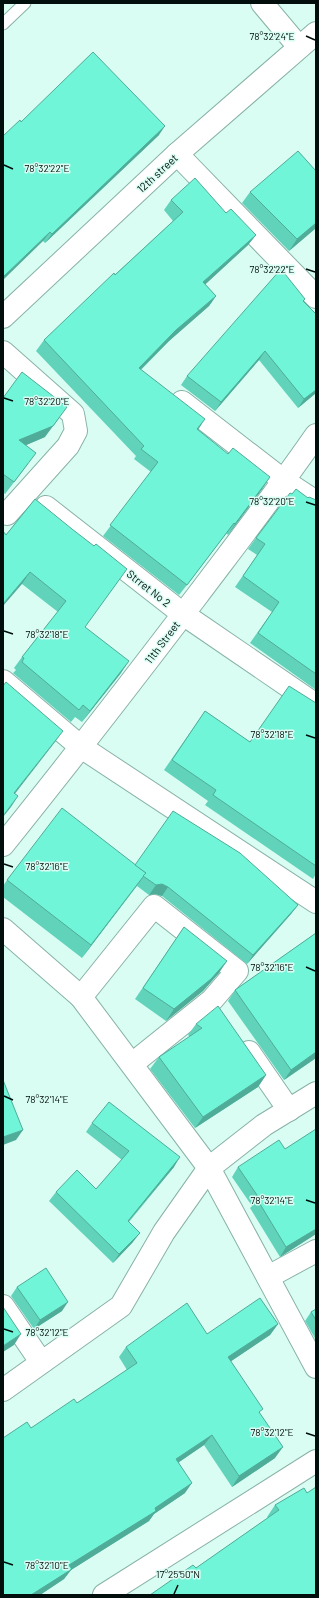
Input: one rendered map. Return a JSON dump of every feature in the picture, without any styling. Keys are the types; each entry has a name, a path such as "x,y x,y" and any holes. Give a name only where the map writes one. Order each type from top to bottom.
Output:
{"street":[{"path":"262,3 310,42"},
{"name":"12th street","path":"3,317 178,154 310,42"},
{"path":"178,154 316,297"},
{"path":"5,359 73,414 76,431 68,446 7,514"},
{"path":"167,390 284,481 316,502"},
{"name":"11th Street","path":"3,845 81,747 183,614 284,481 316,436"},
{"name":"Strret No 2","path":"46,507 183,614 316,705"},
{"path":"3,681 81,747 316,902"},
{"path":"81,997 154,906 237,971 217,1007 132,1064"},
{"path":"3,929 81,997 209,1168 316,1367"},
{"path":"239,1039 289,1110"},
{"path":"3,1390 121,1306 164,1232 209,1168 264,1125 316,1093"},
{"path":"268,1277 316,1251"},
{"path":"3,1306 42,1362"},
{"path":"104,1595 316,1461"}],"lane":[{"path":"3,24 25,3"}],"building":[{"path":"93,52 165,126 52,234 50,232 3,277 3,136 20,120 21,122"},
{"path":"298,151 316,171 316,223 297,239 250,192"},
{"path":"195,178 226,213 231,209 256,235 203,282 216,296 176,330 139,368 205,419 197,429 228,454 233,448 270,477 187,585 110,525 158,462 141,449 144,446 44,340 114,273 115,275 183,212 171,200"},
{"path":"281,269 305,299 303,301 316,314 316,390 304,399 265,351 221,402 187,376"},
{"path":"22,372 67,407 53,426 19,440 36,453 14,482 3,474 3,398"},
{"path":"296,489 308,498 309,497 316,500 316,674 258,633 279,602 243,576 265,544 256,538 290,493 292,494"},
{"path":"35,499 94,546 96,544 127,569 85,627 129,661 90,711 83,705 79,710 22,662 24,658 22,657 66,601 30,572 3,604 3,531 6,535"},
{"path":"6,682 63,731 14,793 18,796 3,816 3,686"},
{"path":"289,686 316,703 316,866 213,795 216,790 172,760 205,711 250,742"},
{"path":"62,808 146,873 91,945 7,880"},
{"path":"173,811 240,853 298,905 253,955 168,887 162,884 156,885 143,876 146,873 135,865"},
{"path":"184,927 227,961 211,979 174,1009 143,988"},
{"path":"316,933 316,1052 291,1070 235,990"},
{"path":"218,1006 266,1075 203,1117 159,1057 202,1028 196,1024"},
{"path":"3,1080 23,1130 3,1137"},
{"path":"109,1102 180,1157 128,1221 140,1233 119,1254 56,1192 77,1170 96,1189 129,1151 92,1123"},
{"path":"316,1129 316,1229 286,1247 257,1199 259,1198 238,1167 279,1140 285,1149"},
{"path":"46,1268 68,1302 40,1320 17,1287"},
{"path":"260,1298 278,1324 228,1357 263,1409 259,1412 283,1447 239,1476 212,1435 176,1459 192,1483 155,1508 156,1511 69,1565 72,1569 31,1595 3,1595 3,1438 27,1422 31,1428 74,1399 77,1403 137,1363 126,1347 187,1303 207,1334"},
{"path":"3,1307 21,1334 3,1346"},
{"path":"316,1309 316,1320 311,1312"},
{"path":"316,1487 316,1595 150,1595 193,1565 196,1568 279,1510 275,1505 304,1488 307,1493"}]}
